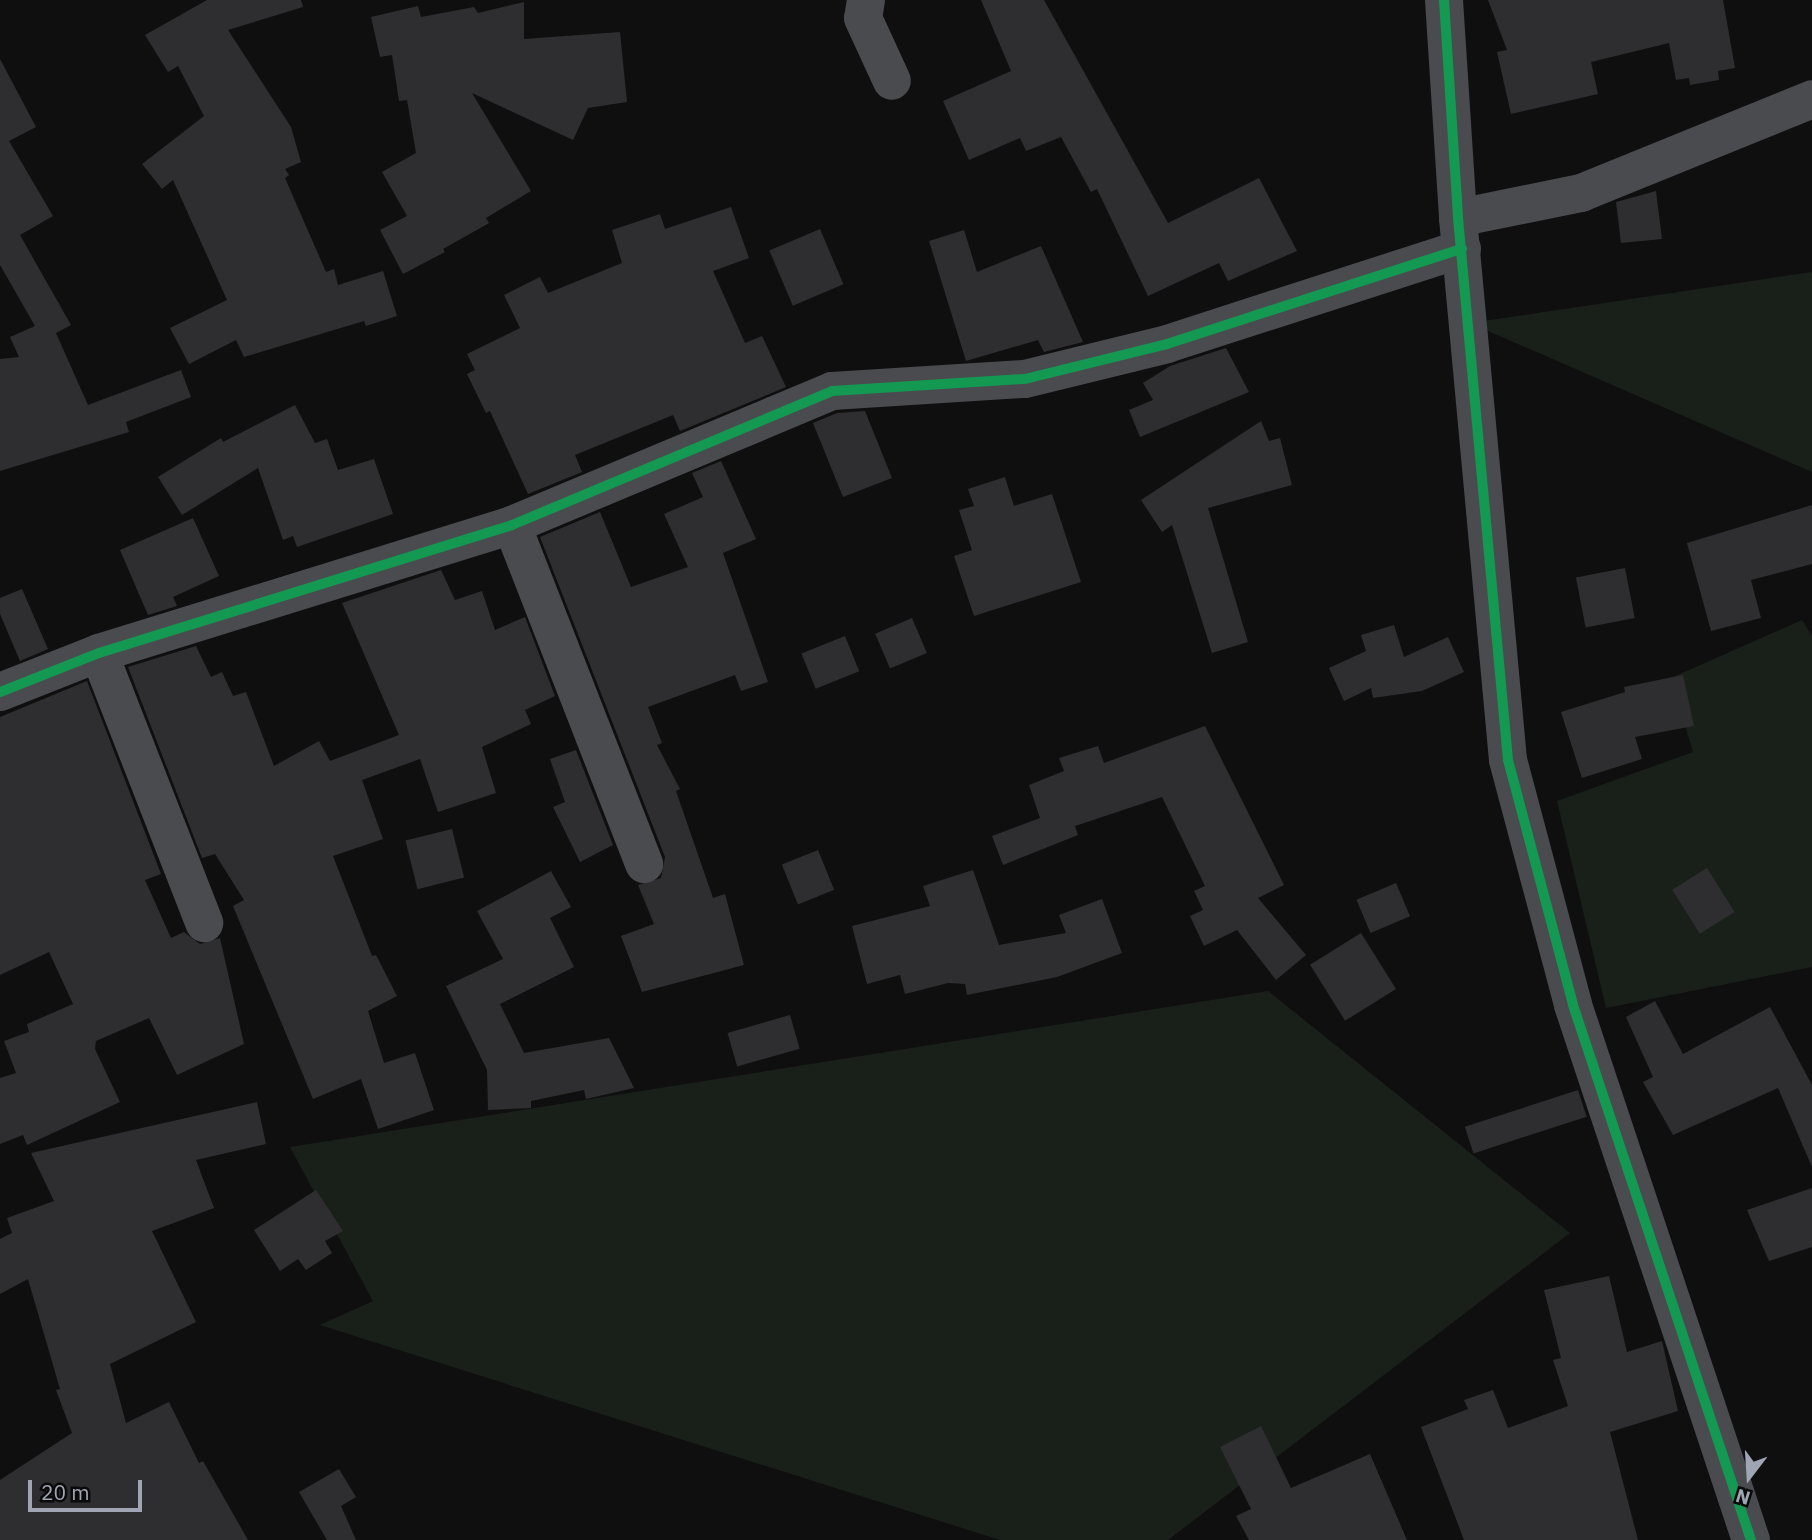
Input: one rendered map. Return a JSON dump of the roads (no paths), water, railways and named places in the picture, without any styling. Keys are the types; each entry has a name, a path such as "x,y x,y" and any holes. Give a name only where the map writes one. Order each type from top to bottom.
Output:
{"street":[{"path":"866,0 863,18 892,80"},
{"path":"1444,0 1460,233 1508,760 1573,1005 1751,1540"},
{"path":"0,692 99,653 512,525 832,391 1025,379 1167,344 1460,233 1581,193 1812,99"},
{"path":"512,525 644,864"},
{"path":"99,653 204,923"}]}
